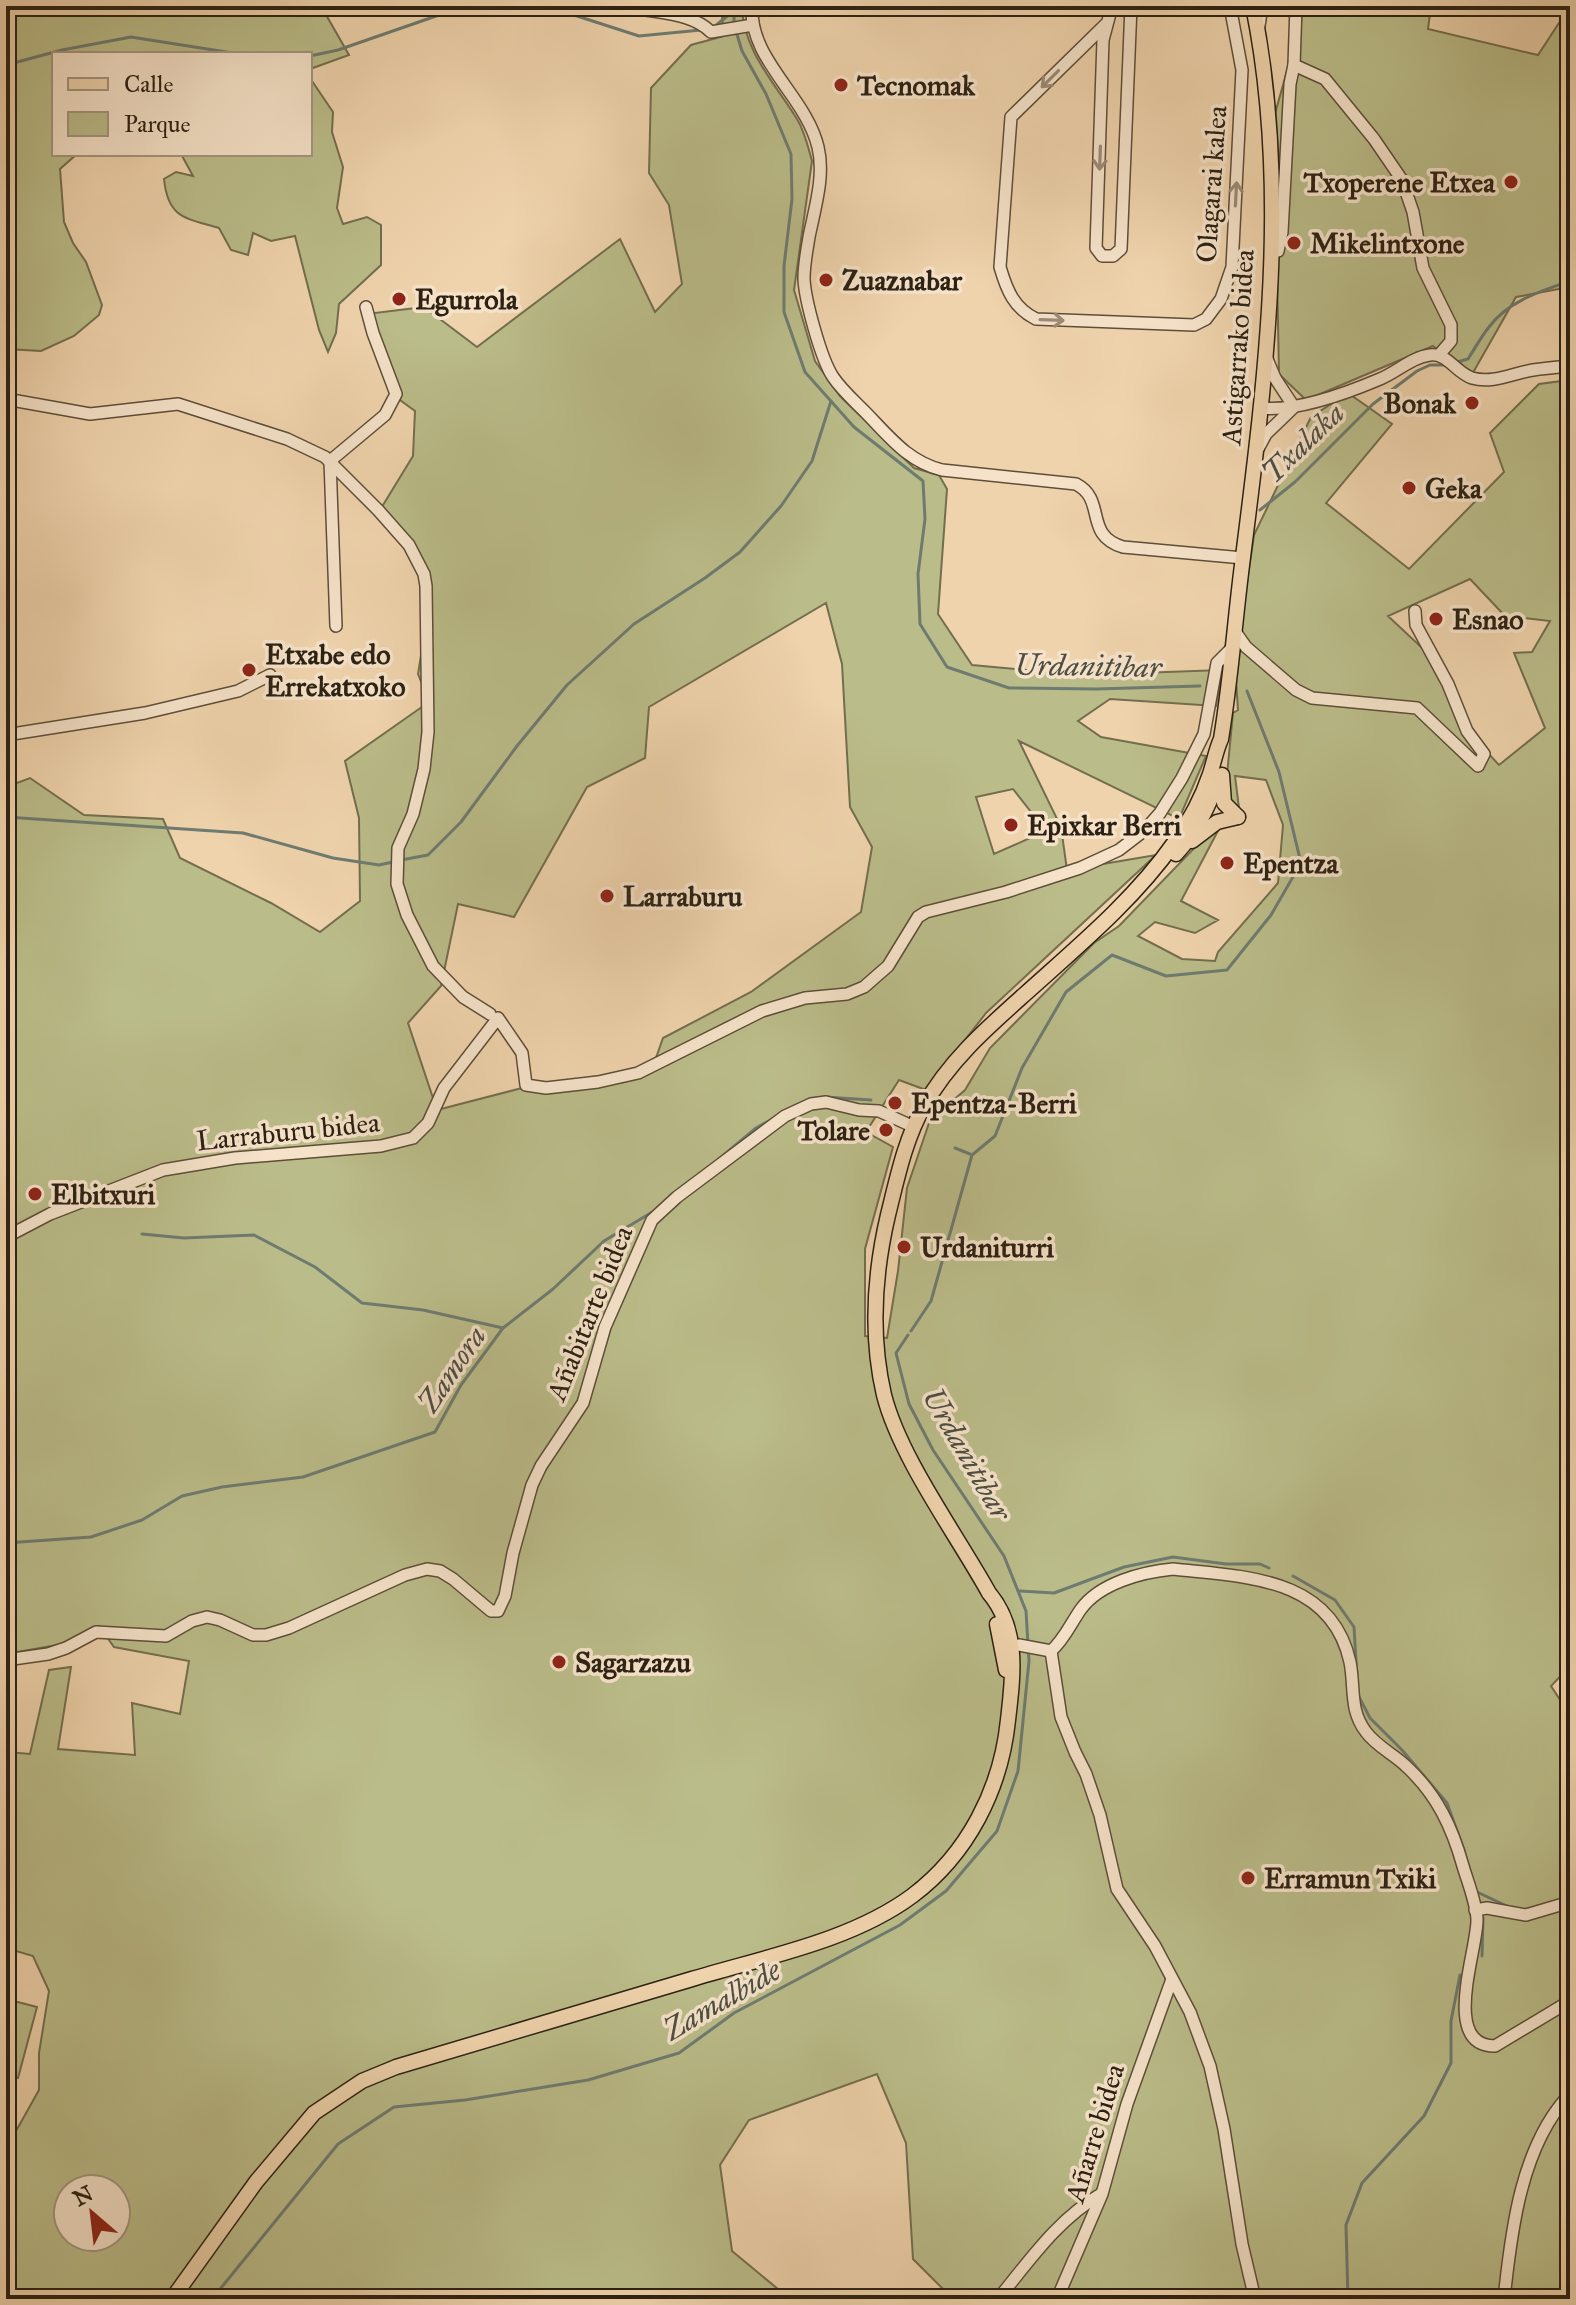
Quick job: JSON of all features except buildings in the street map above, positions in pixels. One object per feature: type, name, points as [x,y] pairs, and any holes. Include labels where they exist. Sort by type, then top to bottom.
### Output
[{"type":"main road","name":"Astigarrako bidea","points":[[991,1600],[897,1430],[885,1396],[877,1350],[875,1280],[894,1192],[914,1127],[939,1080],[964,1050],[1179,851],[1212,808],[1218,780],[1217,763],[1266,357],[1271,252],[1270,144],[1253,6]]},
{"type":"main road","name":"Astigarrako bidea","points":[[1136,889],[1173,845],[1192,815],[1217,763]]},
{"type":"main road","points":[[1179,851],[1217,822],[1238,817],[1224,803],[1217,763]]},
{"type":"main road","points":[[1192,815],[1212,808]]},
{"type":"main road","points":[[172,2299],[256,2182],[302,2126],[322,2107],[362,2081],[396,2067],[839,1935],[866,1924],[904,1902],[946,1865],[977,1821],[1002,1762],[1019,1645],[1002,1611],[991,1600]]},
{"type":"main road","points":[[991,1600],[1005,1663],[1009,1714]]},
{"type":"main road","points":[[1005,1663],[1009,1649],[1019,1645]]},
{"type":"street","points":[[627,6],[683,16],[711,32],[748,26]]},
{"type":"street","points":[[752,6],[748,26],[807,118],[818,148],[820,180],[804,279],[824,358],[837,383],[903,451],[921,463],[942,470],[1070,482],[1086,491],[1093,502],[1096,524],[1103,537],[1123,547],[1243,558]]},
{"type":"street","name":"Olagarai kalea","points":[[1109,15],[1011,117],[1000,267],[1007,291],[1021,312],[1036,319],[1194,325],[1206,319],[1221,299],[1232,267],[1242,70],[1230,6]]},
{"type":"street","points":[[1258,34],[1262,6]]},
{"type":"street","points":[[1271,252],[1278,251],[1282,232],[1296,6]]},
{"type":"street","points":[[1131,12],[1121,249],[1113,256],[1102,256],[1096,248],[1103,40],[1109,15],[1131,12]]},
{"type":"street","points":[[1294,65],[1325,79],[1402,180],[1413,212],[1423,268],[1451,325],[1448,361]]},
{"type":"street","points":[[330,461],[385,415],[396,394],[366,307]]},
{"type":"street","points":[[1266,357],[1275,378],[1294,407]]},
{"type":"street","points":[[1261,408],[1294,407],[1381,379],[1415,359],[1448,361],[1471,378],[1499,379],[1533,370],[1570,366]]},
{"type":"street","points":[[6,399],[90,414],[178,404],[272,433],[330,461],[409,545],[424,574],[427,600],[428,732],[424,769],[413,814],[398,848],[397,884],[407,915],[433,966],[463,997],[490,1014]]},
{"type":"street","points":[[1256,452],[1266,434],[1294,407]]},
{"type":"street","points":[[330,461],[336,626]]},
{"type":"street","points":[[1234,630],[1246,647],[1296,690],[1312,698],[1417,708],[1478,766],[1484,754],[1467,731],[1448,684],[1416,625],[1415,611]]},
{"type":"street","name":"Larraburu bidea","points":[[6,1237],[50,1214],[163,1170],[235,1158],[381,1146],[413,1138],[423,1131],[444,1088],[498,1018],[522,1053],[526,1085],[546,1088],[598,1082],[638,1073],[762,1011],[805,998],[847,994],[864,987],[888,966],[918,917],[926,912],[1006,892],[1080,868],[1119,850],[1145,830],[1182,778],[1204,734],[1217,663],[1232,648]]},
{"type":"street","points":[[6,735],[145,713],[238,691],[270,675]]},
{"type":"street","points":[[1207,719],[1224,720]]},
{"type":"street","name":"Añabitarte bidea","points":[[6,1660],[56,1651],[96,1632],[166,1636],[192,1621],[207,1617],[253,1635],[266,1635],[289,1628],[405,1575],[427,1569],[440,1571],[491,1611],[498,1611],[505,1596],[532,1485],[583,1403],[605,1327],[652,1220],[677,1197],[785,1116],[811,1104],[826,1102],[879,1111],[914,1127]]},
{"type":"street","points":[[1047,1650],[1091,1597],[1121,1582],[1157,1570],[1173,1569],[1270,1582],[1314,1602],[1328,1615],[1345,1644],[1351,1666],[1354,1709],[1366,1733],[1431,1791],[1448,1820],[1475,1910],[1474,1952],[1464,1999],[1468,2026],[1480,2042],[1495,2046],[1570,2001]]},
{"type":"street","points":[[1019,1645],[1047,1650]]},
{"type":"street","points":[[1047,1650],[1061,1717],[1095,1801],[1117,1889],[1155,1946],[1190,2012],[1210,2066],[1255,2299]]},
{"type":"street","points":[[1475,1910],[1487,1908],[1526,1915],[1570,1902]]},
{"type":"street","name":"Añarre bidea","points":[[1057,2299],[1102,2194],[1127,2104],[1172,1979]]},
{"type":"street","points":[[1504,2299],[1511,2234],[1536,2146],[1561,2103],[1570,2094]]},
{"type":"street","points":[[998,2299],[1054,2229],[1078,2208],[1102,2194]]},
{"type":"green space","points":[[6,6],[321,6],[349,55],[312,68],[312,52],[52,52],[52,156],[75,156],[60,169],[64,222],[86,262],[102,305],[99,315],[74,336],[41,351],[6,349]]},
{"type":"green space","points":[[721,6],[742,6],[754,52],[802,129],[812,161],[794,290],[815,361],[840,396],[914,468],[939,475],[947,489],[938,614],[972,665],[1082,675],[1222,670],[1216,706],[1110,699],[1078,721],[1101,737],[1206,756],[1179,819],[1019,741],[1061,827],[1067,870],[1156,855],[986,1013],[926,1090],[899,1080],[866,1132],[893,1147],[865,1249],[865,1336],[887,1338],[907,1188],[930,1120],[965,1090],[990,1048],[1094,943],[1119,926],[1205,837],[1220,827],[1181,901],[1218,920],[1195,933],[1155,922],[1138,936],[1182,959],[1215,961],[1218,952],[1278,883],[1283,825],[1266,780],[1235,776],[1239,808],[1229,802],[1226,785],[1233,713],[1238,710],[1235,665],[1254,535],[1311,417],[1348,393],[1392,424],[1326,503],[1409,569],[1504,472],[1490,433],[1539,384],[1570,380],[1570,1666],[1551,1686],[1570,1715],[1570,2299],[953,2299],[913,2259],[906,2143],[877,2074],[749,2120],[720,2165],[732,2251],[790,2299],[6,2299],[6,2135],[16,2131],[39,2090],[39,2053],[49,1991],[33,1956],[6,1948],[8,1752],[30,1754],[49,1670],[71,1667],[58,1749],[135,1755],[132,1703],[180,1714],[189,1661],[114,1647],[99,1626],[63,1644],[6,1654],[6,787],[30,778],[84,815],[163,819],[180,858],[271,903],[320,932],[360,901],[359,818],[345,761],[429,702],[418,674],[430,600],[413,542],[380,510],[413,456],[415,411],[400,400],[366,314],[424,307],[477,347],[620,239],[655,312],[682,284],[669,205],[649,173],[651,88],[691,45],[724,36]],"holes":[[[1470,579],[1505,616],[1550,621],[1532,652],[1514,653],[1545,728],[1499,765],[1477,741],[1435,660],[1388,616]],[[826,603],[842,664],[850,807],[872,847],[861,912],[751,992],[663,1038],[651,1072],[526,1087],[437,1110],[408,1023],[441,986],[458,904],[514,917],[587,787],[645,758],[649,707]],[[1013,789],[1046,831],[994,854],[976,797]]]},
{"type":"green space","points":[[1296,6],[1431,6],[1428,29],[1538,55],[1570,6],[1570,287],[1516,297],[1470,378],[1433,346],[1306,400],[1279,374],[1274,117],[1291,57]]},
{"type":"green space","points":[[312,81],[333,112],[332,132],[343,167],[337,208],[343,224],[367,217],[381,225],[381,265],[339,304],[336,333],[328,352],[319,330],[295,236],[271,241],[253,233],[248,255],[231,250],[219,228],[188,219],[170,202],[164,179],[176,172],[193,176],[182,156],[312,156]]},
{"type":"green space","points":[[6,1999],[37,2007],[18,2078],[6,2075]]},
{"type":"waterway","points":[[312,56],[338,50],[465,6]]},
{"type":"waterway","points":[[546,6],[639,36],[701,30]]},
{"type":"waterway","name":"Urdanitibar","points":[[734,6],[734,24]]},
{"type":"waterway","points":[[714,27],[732,12]]},
{"type":"waterway","name":"Urdanitibar","points":[[736,31],[742,51],[766,94],[791,154],[792,199],[784,266],[784,312],[805,372],[854,427],[923,481],[925,519],[918,574],[920,624],[947,667],[1009,688],[1200,686]]},
{"type":"waterway","points":[[55,52],[131,37],[226,52]]},
{"type":"waterway","points":[[6,65],[52,53]]},
{"type":"waterway","name":"Txalaka","points":[[1457,362],[1468,359],[1489,327],[1506,310],[1526,298],[1570,281]]},
{"type":"waterway","name":"Txalaka","points":[[1260,510],[1295,482],[1373,404],[1417,371],[1430,365],[1446,365]]},
{"type":"waterway","points":[[401,860],[428,855],[461,822],[567,685],[634,624],[740,552],[781,506],[812,461],[831,401]]},
{"type":"waterway","name":"Urdanitibar","points":[[911,1331],[931,1301],[972,1155],[995,1136],[1022,1068],[1066,992],[1112,955],[1166,976],[1227,970],[1271,915],[1301,863],[1279,772],[1247,691]]},
{"type":"waterway","points":[[6,817],[243,833],[333,858],[379,865],[393,862]]},
{"type":"waterway","name":"Zamora","points":[[825,1097],[871,1100]]},
{"type":"waterway","name":"Zamora","points":[[719,1159],[756,1128],[774,1118]]},
{"type":"waterway","points":[[955,1148],[970,1154]]},
{"type":"waterway","name":"Zamora","points":[[6,1543],[91,1537],[142,1520],[182,1496],[222,1487],[303,1477],[435,1432],[461,1385],[503,1328],[553,1289],[604,1241],[654,1211]]},
{"type":"waterway","points":[[142,1234],[184,1238],[254,1235],[315,1267],[362,1303],[423,1310],[503,1328]]},
{"type":"waterway","name":"Zamalbide","points":[[212,2299],[338,2144],[394,2107],[465,2100],[588,2080],[679,2053],[734,2013],[900,1925],[946,1891],[997,1831],[1018,1771],[1029,1661],[1026,1611],[1004,1556],[933,1450],[909,1404],[896,1353],[908,1335]]},
{"type":"waterway","points":[[1020,1591],[1054,1593],[1124,1567],[1173,1557],[1226,1564],[1260,1564],[1269,1568]]},
{"type":"waterway","points":[[1293,1576],[1335,1600],[1354,1627],[1358,1695],[1370,1718],[1447,1803],[1464,1850]]},
{"type":"waterway","points":[[1477,1892],[1509,1907]]},
{"type":"waterway","points":[[1482,1956],[1483,1918]]},
{"type":"waterway","points":[[1348,2299],[1346,2225],[1362,2183],[1424,2116],[1451,2063],[1451,2021],[1460,1975]]},
{"type":"place","name":"Tecnomak","points":[[841,85]]},
{"type":"place","name":"Txoperene Etxea","points":[[1511,182]]},
{"type":"place","name":"Mikelintxone","points":[[1294,243]]},
{"type":"place","name":"Zuaznabar","points":[[826,280]]},
{"type":"place","name":"Egurrola","points":[[399,299]]},
{"type":"place","name":"Bonak","points":[[1472,403]]},
{"type":"place","name":"Geka","points":[[1409,488]]},
{"type":"place","name":"Esnao","points":[[1436,619]]},
{"type":"place","name":"Etxabe edo Errekatxoko","points":[[249,670]]},
{"type":"place","name":"Epixkar Berri","points":[[1011,825]]},
{"type":"place","name":"Epentza","points":[[1227,863]]},
{"type":"place","name":"Larraburu","points":[[607,896]]},
{"type":"place","name":"Epentza-Berri","points":[[895,1103]]},
{"type":"place","name":"Tolare","points":[[886,1130]]},
{"type":"place","name":"Elbitxuri","points":[[35,1194]]},
{"type":"place","name":"Urdaniturri","points":[[904,1247]]},
{"type":"place","name":"Sagarzazu","points":[[559,1662]]},
{"type":"place","name":"Erramun Txiki","points":[[1248,1878]]}]
